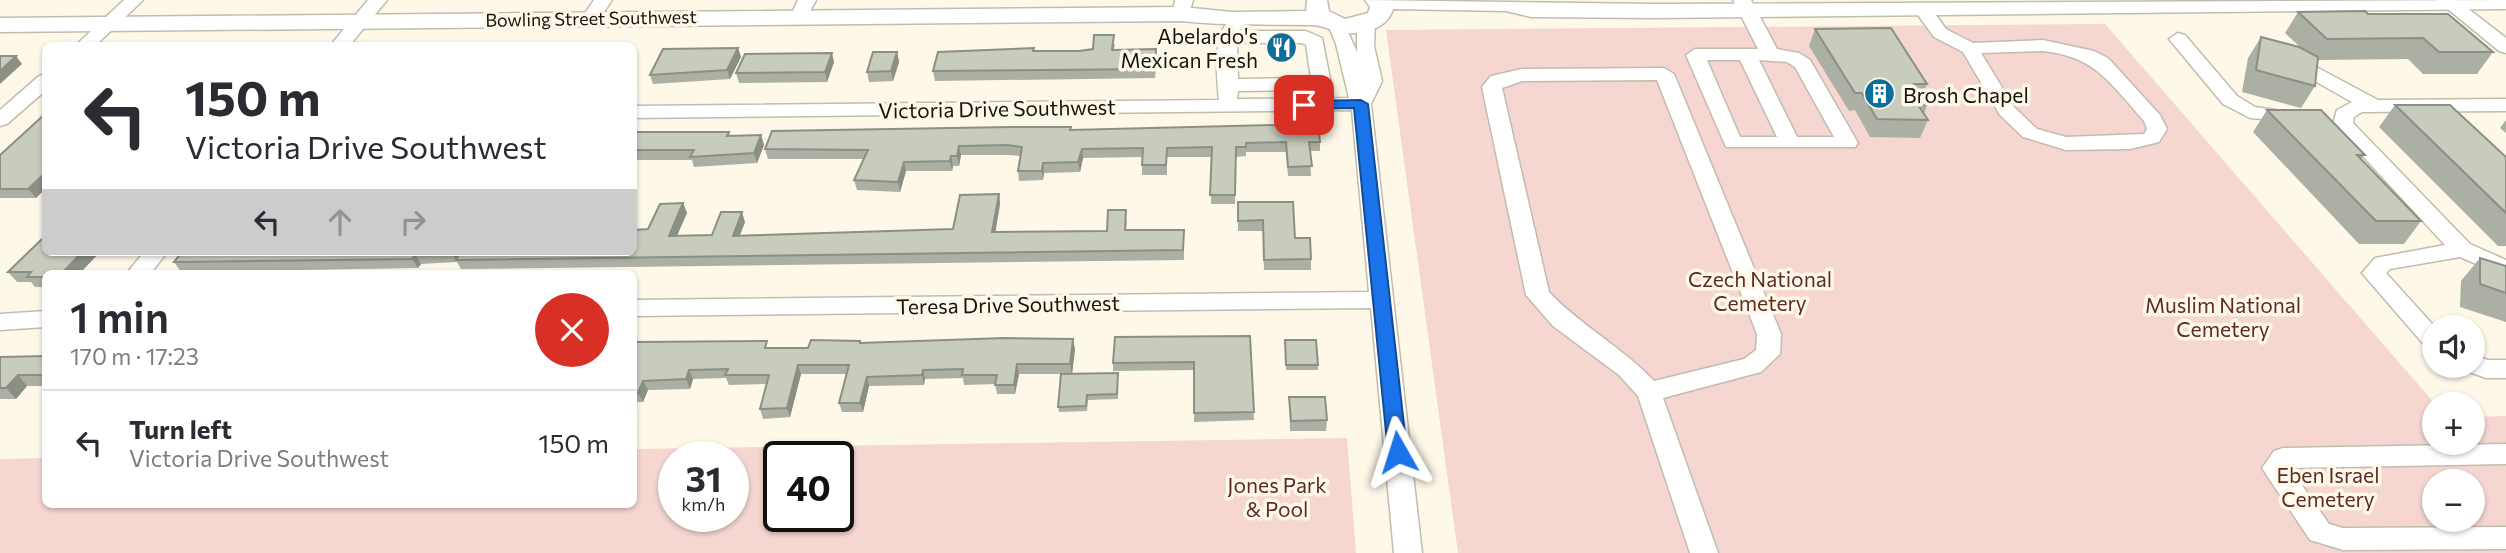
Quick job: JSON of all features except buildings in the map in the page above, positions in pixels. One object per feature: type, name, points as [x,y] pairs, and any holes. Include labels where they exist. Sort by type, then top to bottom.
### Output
[{"type":"main road","points":[[1324,11],[1520,15],[1531,10],[1653,5],[2506,2]]},
{"type":"main road","name":"Bowling Street Southwest","points":[[0,25],[360,21],[597,9],[1213,8],[1324,11]]},
{"type":"main road","name":"Bowling Street Southwest","points":[[1189,10],[1244,19],[1324,11]]},
{"type":"street","points":[[88,42],[134,0]]},
{"type":"street","points":[[342,42],[377,0]]},
{"type":"street","points":[[2448,1],[2506,47]]},
{"type":"street","points":[[1744,5],[1770,54]]},
{"type":"street","points":[[1909,5],[1940,33],[1972,50]]},
{"type":"street","points":[[1189,10],[1215,26],[1228,39],[1306,37],[1315,42],[1321,84],[1228,87],[1228,39],[1230,29],[1244,19]]},
{"type":"street","points":[[1361,104],[1372,81],[1365,46],[1375,10]]},
{"type":"street","points":[[1324,11],[1344,35],[1353,90],[1361,104],[1408,553]]},
{"type":"street","points":[[2178,39],[2230,100],[2250,112],[2330,123],[2462,249],[2506,269]]},
{"type":"street","points":[[2053,45],[2091,56],[2101,62],[2153,118],[2157,129],[2152,138],[2139,143],[2059,145],[2043,141],[2026,132],[2013,119],[1972,56],[1972,50],[1981,46],[2053,45]]},
{"type":"street","points":[[2269,48],[2373,105]]},
{"type":"street","points":[[1748,54],[1790,143]]},
{"type":"street","points":[[1703,169],[1715,154],[1733,143],[1849,143],[1804,64],[1792,57],[1770,54],[1695,55],[1733,143]]},
{"type":"street","points":[[1649,393],[1752,366],[1768,354],[1769,334],[1664,74]]},
{"type":"street","points":[[1703,74],[1522,75],[1498,80],[1492,87],[1538,295],[1561,320],[1628,369],[1649,393],[1704,553]]},
{"type":"street","points":[[0,120],[42,83]]},
{"type":"street","name":"Victoria Drive Southwest","points":[[637,113],[1228,87],[1361,104]]},
{"type":"street","points":[[2443,104],[2470,130]]},
{"type":"street","points":[[2330,123],[2358,106],[2506,105]]},
{"type":"street","points":[[2422,327],[2374,272],[2383,263],[2462,249]]},
{"type":"street","points":[[141,270],[153,256]]},
{"type":"street","name":"Teresa Drive Southwest","points":[[637,308],[1382,300]]},
{"type":"street","points":[[0,322],[42,319]]},
{"type":"street","points":[[2485,369],[2506,369]]},
{"type":"street","points":[[2506,454],[2283,458],[2276,468],[2320,531],[2343,540],[2506,538]]},
{"type":"green space","name":"Czech National Cemetery","points":[[2105,24],[2425,392],[2422,392],[2422,455],[2485,455],[2485,417],[2506,416],[2506,553],[1458,553],[1386,30]]},
{"type":"green space","name":"Jones Park & Pool","points":[[1347,438],[1356,553],[0,553],[0,459],[42,458],[42,508],[637,508],[637,449],[658,449],[658,532],[749,532],[749,447],[763,447],[763,532],[854,532],[854,446]]},
{"type":"place","name":"Abelardo's Mexican Fresh","points":[[1281,47]]},
{"type":"place","name":"Brosh Chapel","points":[[1880,94]]},
{"type":"route","points":[[1304,105],[1361,104],[1398,452]]},
{"type":"park label","name":"Muslim National Cemetery","points":[[2223,316]]},
{"type":"park label","name":"Eben Israel Cemetery","points":[[2328,486]]}]
